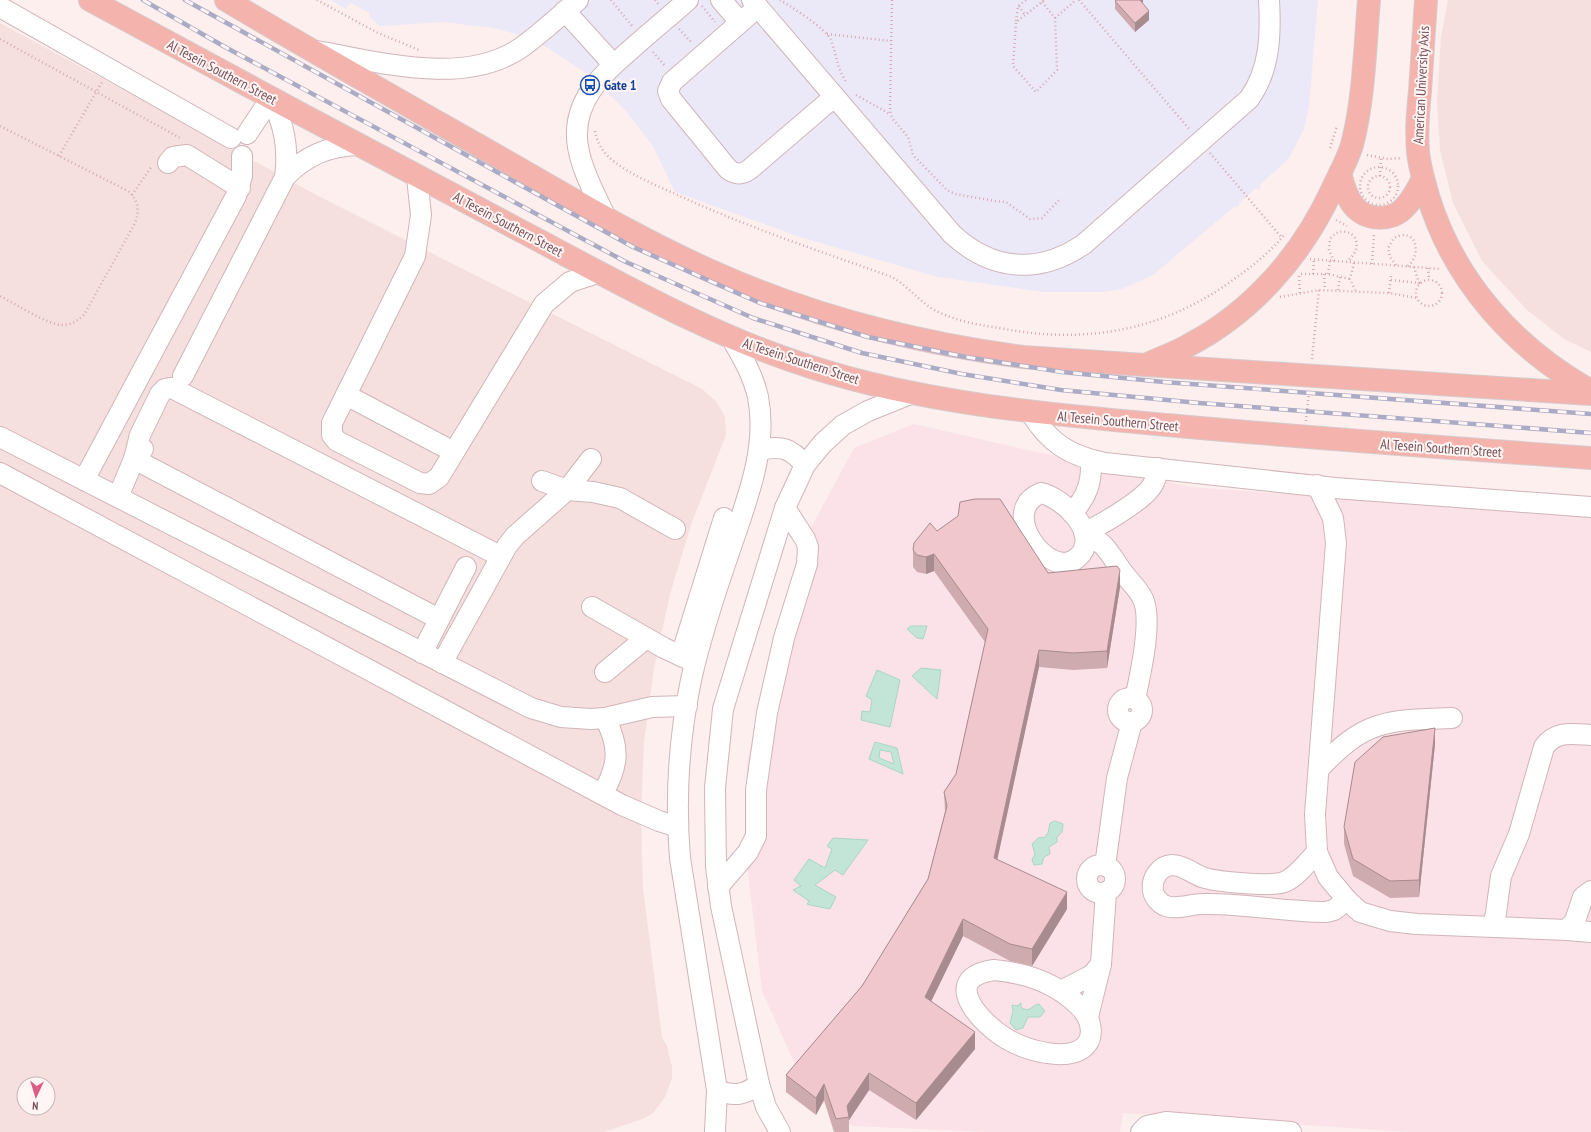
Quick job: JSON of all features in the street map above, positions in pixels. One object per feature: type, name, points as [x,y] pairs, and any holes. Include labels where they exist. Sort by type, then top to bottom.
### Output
[{"type":"main road","name":"Al Tesein Southern Street","points":[[90,0],[417,177],[698,324],[732,339],[810,367],[910,394],[1031,413],[1346,442],[1591,458]]},
{"type":"main road","points":[[226,0],[310,50],[606,218],[678,256],[723,277],[803,308],[846,322],[890,333],[978,351],[1068,361],[1149,364],[1591,392]]},
{"type":"main road","points":[[1149,364],[1190,345],[1228,321],[1295,260],[1320,215],[1352,146],[1358,109],[1369,0]]},
{"type":"main road","name":"American University Axis","points":[[1426,0],[1417,124],[1418,152],[1423,178],[1438,223],[1462,270],[1479,296],[1498,320],[1520,342],[1557,370],[1591,392]]},
{"type":"main road","points":[[1340,173],[1346,193],[1353,206],[1364,214],[1378,218],[1392,216],[1404,208],[1423,178]]},
{"type":"street","points":[[721,0],[733,28]]},
{"type":"street","points":[[841,91],[750,169],[741,174],[732,172],[671,99],[668,91],[672,82],[733,28],[755,3],[841,91],[962,243],[984,257],[1010,264],[1042,263],[1073,251],[1241,108],[1257,89],[1267,59],[1269,0]]},
{"type":"street","points":[[606,218],[582,162],[578,148],[577,134],[580,112],[588,92],[613,64],[694,2]]},
{"type":"street","points":[[310,50],[428,68],[459,69],[476,66],[507,55],[522,47],[572,6],[613,64]]},
{"type":"street","points":[[0,7],[239,136]]},
{"type":"street","points":[[84,480],[240,188],[242,176],[242,156],[237,156],[230,150],[229,142],[239,136],[271,98],[284,130],[287,154],[281,184],[185,371]]},
{"type":"street","points":[[281,184],[305,159],[317,152],[344,145],[358,145]]},
{"type":"street","points":[[168,163],[173,157],[187,155],[240,188]]},
{"type":"street","points":[[417,177],[421,215],[415,256],[330,427],[334,438],[420,483],[424,484],[433,482]]},
{"type":"street","points":[[321,450],[410,498],[420,498],[424,496],[454,452],[544,304],[570,282],[600,272]]},
{"type":"street","points":[[689,659],[755,471],[759,450],[761,421],[758,397],[750,371],[732,339]]},
{"type":"street","points":[[118,497],[134,458],[140,435],[160,394],[168,388],[175,389],[500,556]]},
{"type":"street","points":[[780,1132],[766,1107],[759,1084],[718,887],[714,828],[715,788],[723,709],[785,508],[805,465],[822,443],[843,425],[868,411],[910,394]]},
{"type":"street","points":[[346,395],[454,452]]},
{"type":"street","points":[[134,458],[144,448],[166,407]]},
{"type":"street","points":[[1031,413],[1040,428],[1052,440],[1079,457],[1091,460],[1317,485],[1591,507]]},
{"type":"street","points":[[0,437],[531,708],[547,714],[576,719],[606,718],[652,707],[687,706]]},
{"type":"street","points":[[759,450],[772,447],[785,449],[797,455],[805,465]]},
{"type":"street","points":[[19,484],[35,455]]},
{"type":"street","points":[[134,458],[440,619]]},
{"type":"street","points":[[442,663],[500,556],[515,536],[567,490],[591,459]]},
{"type":"street","points":[[1072,513],[1080,505],[1089,488],[1091,479],[1091,460]]},
{"type":"street","points":[[1084,533],[1101,525],[1147,492],[1155,481],[1158,468]]},
{"type":"street","points":[[0,473],[640,814],[678,827]]},
{"type":"street","points":[[542,481],[567,490],[594,492],[620,498],[676,529]]},
{"type":"street","points":[[1317,485],[1333,518],[1336,543],[1320,768],[1315,814],[1317,852],[1328,876],[1347,900],[1360,912],[1390,921],[1417,924],[1492,926],[1591,932]]},
{"type":"street","points":[[1059,563],[1068,563],[1076,560],[1082,554],[1085,546],[1084,533],[1072,513],[1060,500],[1051,495],[1041,493],[1032,497],[1025,504],[1023,514],[1025,525],[1034,544],[1048,558],[1072,571],[1104,573],[1139,591],[1146,611],[1147,621],[1141,673],[1135,699],[1140,703],[1142,709],[1141,715],[1138,720],[1132,722],[1117,778],[1104,866],[1096,866],[1089,872],[1087,880],[1090,888],[1097,892],[1106,892],[1102,964],[1088,1017]]},
{"type":"street","points":[[718,887],[748,852],[756,836],[756,790],[767,713],[784,638],[807,564],[808,547],[805,538],[785,508]]},
{"type":"street","points":[[715,1132],[717,1090],[688,910],[678,827],[678,786],[687,706],[689,659],[724,518]]},
{"type":"street","points":[[1084,533],[1102,543],[1104,573]]},
{"type":"street","points":[[422,653],[466,567]]},
{"type":"street","points":[[592,608],[646,638],[689,659]]},
{"type":"street","points":[[605,672],[646,638]]},
{"type":"street","points":[[603,793],[611,779],[616,764],[616,748],[613,732],[606,718]]},
{"type":"street","points":[[1320,768],[1349,740],[1366,729],[1384,722],[1404,719],[1452,718]]},
{"type":"street","points":[[1492,926],[1496,913],[1501,876],[1519,834],[1544,747],[1554,737],[1560,735],[1591,735]]},
{"type":"street","points":[[1317,852],[1293,876],[1282,883],[1218,881],[1205,878],[1180,866],[1171,865],[1162,868],[1155,875],[1152,884],[1153,893],[1158,901],[1166,906],[1176,907],[1202,904],[1326,912],[1334,910],[1347,900]]},
{"type":"street","points":[[1567,930],[1575,921],[1583,897],[1591,891]]},
{"type":"street","points":[[1061,991],[1092,975],[1102,964]]},
{"type":"street","points":[[994,970],[1013,972],[1042,980],[1061,991],[1081,1008],[1088,1017],[1091,1029],[1089,1041],[1083,1048],[1066,1054],[1047,1053],[1021,1046],[998,1033],[977,1015],[967,997],[967,988],[972,978],[981,972],[994,970]]},
{"type":"street","points":[[717,1090],[728,1094],[739,1095],[750,1091],[759,1084]]},
{"type":"street","points":[[1141,1132],[1147,1126],[1166,1122],[1282,1132]]},
{"type":"path","points":[[317,0],[378,33],[421,50]]},
{"type":"path","points":[[780,0],[827,34],[832,44],[839,69],[841,91]]},
{"type":"path","points":[[890,114],[892,0]]},
{"type":"path","points":[[1016,22],[1043,1],[1055,18],[1057,70],[1036,92],[1013,66],[1016,22],[1018,6],[1026,0]]},
{"type":"path","points":[[1055,18],[1078,0],[1200,142],[1295,260],[1312,274],[1328,274],[1350,279]]},
{"type":"path","points":[[694,2],[733,28]]},
{"type":"path","points":[[1018,6],[1025,15]]},
{"type":"path","points":[[827,34],[891,41]]},
{"type":"path","points":[[0,39],[186,142]]},
{"type":"path","points":[[59,156],[100,87]]},
{"type":"path","points":[[854,93],[890,114],[908,137],[913,155],[951,192],[996,202],[1006,202],[1026,217],[1034,219],[1045,215],[1061,198]]},
{"type":"path","points":[[1330,151],[1338,121]]},
{"type":"path","points":[[0,126],[128,191],[138,205],[137,217],[84,315],[74,322],[63,325],[53,323],[0,296]]},
{"type":"path","points":[[595,126],[598,142],[606,154],[619,165],[653,183],[704,207],[892,277],[904,284],[920,301],[941,314],[964,322],[1016,332],[1084,335],[1122,331],[1157,321],[1188,308],[1229,283],[1265,254],[1295,260],[1334,261],[1462,270]]},
{"type":"path","points":[[1352,146],[1368,156],[1381,159],[1401,158],[1418,152]]},
{"type":"path","points":[[1380,176],[1381,159]]},
{"type":"path","points":[[1380,167],[1394,174],[1398,189],[1392,200],[1382,205],[1370,203],[1362,195],[1359,184],[1364,173],[1369,169],[1380,167]]},
{"type":"path","points":[[1376,176],[1380,176],[1387,180],[1390,188],[1382,197],[1373,196],[1368,190],[1369,181],[1376,176]]},
{"type":"path","points":[[1390,188],[1398,189]]},
{"type":"path","points":[[1334,261],[1329,250],[1330,239],[1339,232],[1344,231],[1354,236],[1357,247],[1356,252],[1346,262]]},
{"type":"path","points":[[1286,232],[1295,260],[1300,293]]},
{"type":"path","points":[[1372,264],[1374,234]]},
{"type":"path","points":[[1396,266],[1390,257],[1388,248],[1394,238],[1404,234],[1411,237],[1416,245],[1415,256],[1407,267]]},
{"type":"path","points":[[1295,260],[1312,274]]},
{"type":"path","points":[[1328,274],[1330,261]]},
{"type":"path","points":[[1354,263],[1350,279],[1356,290]]},
{"type":"path","points":[[1414,267],[1419,283],[1416,288],[1417,298]]},
{"type":"path","points":[[1428,268],[1429,279]]},
{"type":"path","points":[[1324,274],[1325,290]]},
{"type":"path","points":[[1389,293],[1391,275]]},
{"type":"path","points":[[1338,290],[1340,277]]},
{"type":"path","points":[[1273,299],[1300,293],[1325,290],[1356,290],[1389,293],[1417,298],[1424,305],[1435,305],[1439,302],[1443,292],[1442,287],[1438,283],[1429,279],[1419,283],[1391,280]]},
{"type":"shaded area","points":[[330,0],[1318,0],[1309,107],[1304,129],[1289,158],[1260,185],[1261,187],[1258,190],[1256,188],[1239,203],[1240,204],[1236,208],[1235,206],[1153,275],[1122,289],[1103,292],[1044,292],[938,277],[803,238],[675,192],[653,146],[626,111],[591,76],[540,43],[494,28],[444,22],[380,26],[369,16],[370,13],[350,3],[346,9]]},
{"type":"shaded area","points":[[1448,0],[1591,0],[1591,352],[1564,339],[1527,310],[1482,261],[1453,203],[1440,150],[1437,102],[1441,37]]},
{"type":"shaded area","points":[[0,23],[320,197],[702,389],[716,401],[725,417],[726,435],[692,522],[670,594],[654,668],[644,742],[641,815],[643,888],[662,1037],[667,1046],[672,1067],[672,1078],[665,1097],[653,1113],[645,1118],[604,1132],[0,1132]]},
{"type":"shaded area","points":[[914,424],[1191,487],[1591,515],[1591,1132],[1409,1132],[1123,1113],[1120,1132],[986,1132],[852,1126],[807,1091],[762,991],[745,848],[747,764],[766,671],[806,537],[854,448]]},
{"type":"shaded area","points":[[911,626],[927,626],[923,639],[917,638],[907,629]]},
{"type":"shaded area","points":[[921,668],[941,670],[937,699],[912,676]]},
{"type":"shaded area","points":[[877,670],[900,680],[890,727],[861,720],[862,711],[870,712],[872,700],[866,696]]},
{"type":"shaded area","points":[[875,742],[897,748],[903,774],[869,759]],"holes":[[[880,750],[891,752],[894,764],[879,758]]]},
{"type":"shaded area","points":[[1055,821],[1063,824],[1062,832],[1057,837],[1057,842],[1049,847],[1050,854],[1044,857],[1042,864],[1034,865],[1032,860],[1035,854],[1032,844],[1038,838],[1045,837],[1048,833],[1050,823]]},
{"type":"shaded area","points":[[833,838],[868,840],[843,875],[835,870],[815,885],[836,897],[830,909],[807,904],[809,901],[793,890],[801,886],[794,880],[809,859],[825,868],[832,849],[827,846]]},
{"type":"shaded area","points":[[1021,1003],[1021,1007],[1026,1010],[1039,1004],[1045,1011],[1040,1017],[1028,1017],[1023,1028],[1016,1030],[1010,1023],[1013,1011],[1012,1005],[1017,1006]]},
{"type":"building","points":[[1140,0],[1149,11],[1135,23],[1115,1]]},
{"type":"building","points":[[975,499],[1000,499],[1048,573],[1117,566],[1120,570],[1107,651],[1073,653],[1039,650],[994,858],[1067,892],[1032,949],[1010,944],[963,919],[925,997],[975,1032],[916,1103],[869,1073],[847,1106],[849,1117],[836,1119],[824,1084],[816,1098],[786,1075],[862,986],[928,879],[947,806],[944,792],[956,774],[988,629],[934,554],[926,557],[917,555],[913,550],[914,543],[930,523],[937,531],[958,516],[960,502]]},
{"type":"building","points":[[1435,728],[1419,880],[1390,881],[1353,859],[1344,827],[1355,762],[1383,737]]},
{"type":"railway","points":[[143,0],[225,47],[626,262],[753,318],[862,353],[962,374],[1061,390],[1199,403],[1591,433]]},
{"type":"railway","points":[[185,0],[633,247],[760,303],[868,337],[966,357],[1062,372],[1164,382],[1591,414]]},
{"type":"place","name":"Gate 1","points":[[590,85]]}]
